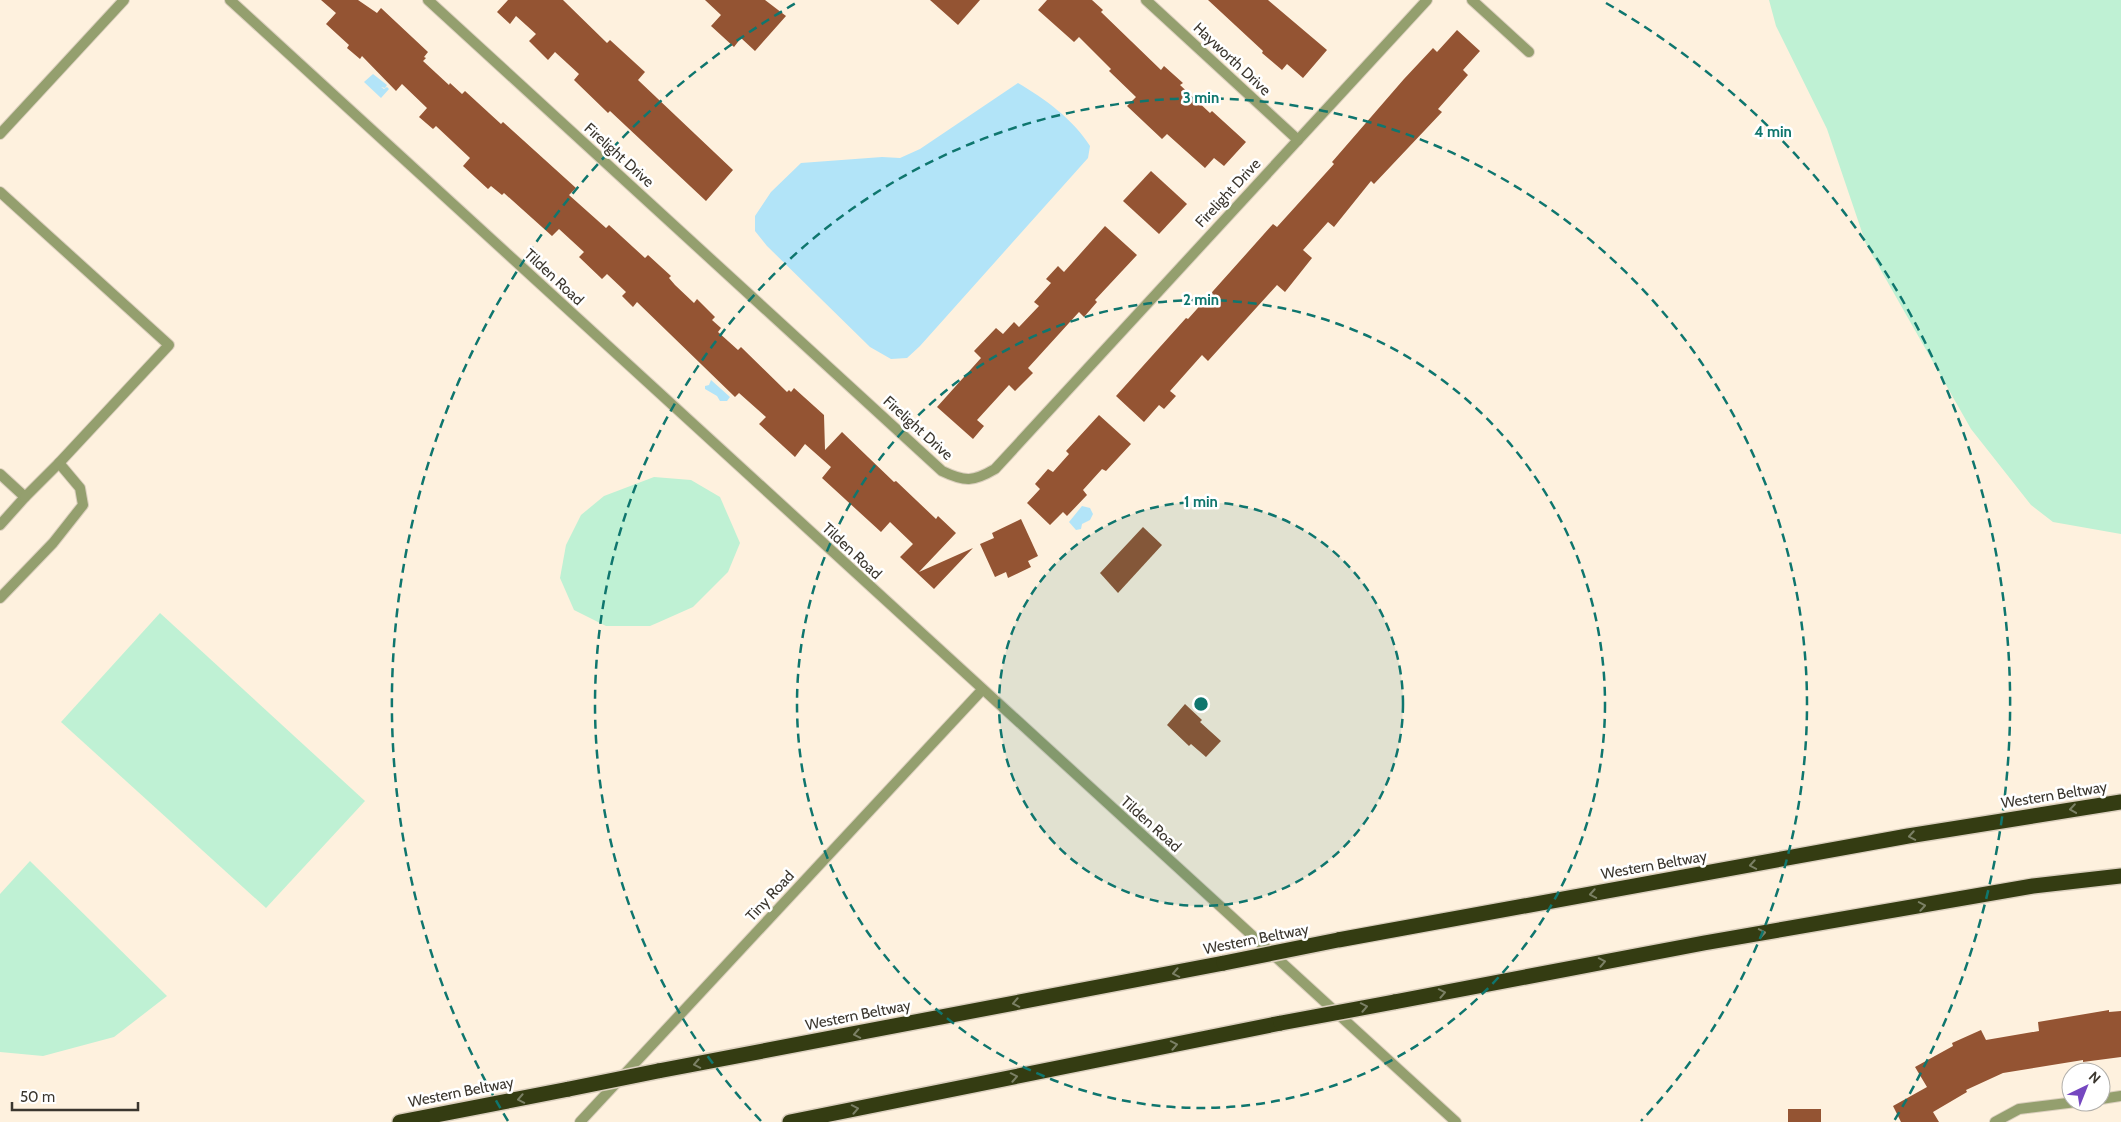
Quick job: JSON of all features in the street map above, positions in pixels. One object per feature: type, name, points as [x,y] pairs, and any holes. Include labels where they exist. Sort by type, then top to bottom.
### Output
[{"type":"highway","name":"Western Beltway","points":[[400,1122],[658,1071],[1224,964],[1338,940],[1908,836],[2121,802]]},
{"type":"highway","points":[[790,1122],[1281,1023],[1704,943],[2023,888],[2121,876]]},
{"type":"street","points":[[0,134],[124,0]]},
{"type":"street","name":"Tilden Road","points":[[230,0],[1456,1122]]},
{"type":"street","name":"Firelight Drive","points":[[428,0],[942,471],[960,479],[978,479],[995,468],[1427,0]]},
{"type":"street","name":"Hayworth Drive","points":[[1146,0],[1298,140]]},
{"type":"street","points":[[1472,0],[1529,52]]},
{"type":"street","points":[[0,192],[169,345],[0,525]]},
{"type":"street","points":[[0,598],[53,543],[83,505],[80,488],[59,463]]},
{"type":"street","points":[[0,474],[25,497]]},
{"type":"street","name":"Tiny Road","points":[[580,1122],[982,690]]},
{"type":"street","points":[[1995,1122],[2019,1109],[2061,1104]]},
{"type":"green space","points":[[1769,0],[2121,0],[2121,534],[2053,522],[2031,505],[1971,429],[1866,244],[1827,129],[1776,26]]},
{"type":"green space","points":[[654,477],[691,480],[720,497],[740,543],[728,572],[693,607],[650,626],[606,626],[574,610],[560,578],[566,545],[581,515],[604,496]]},
{"type":"green space","points":[[160,613],[365,801],[266,908],[61,722]]},
{"type":"green space","points":[[30,861],[167,996],[114,1037],[43,1056],[0,1052],[0,894]]},
{"type":"water","points":[[373,74],[387,85],[385,88],[381,87],[384,89],[387,87],[389,89],[381,98],[364,82]]},
{"type":"water","points":[[1018,83],[1067,118],[1090,146],[1088,158],[920,346],[907,358],[891,359],[870,347],[767,246],[755,231],[755,216],[771,192],[801,163],[882,157],[900,158],[920,149]]},
{"type":"water","points":[[711,380],[730,397],[727,401],[720,401],[717,396],[705,389],[705,386],[709,385]]},
{"type":"water","points":[[1082,506],[1090,508],[1093,514],[1090,520],[1082,524],[1081,529],[1076,530],[1069,522]]},
{"type":"building","points":[[321,0],[358,0],[377,13],[381,8],[428,52],[423,61],[449,85],[450,83],[462,94],[465,91],[501,124],[503,122],[576,188],[569,195],[606,228],[609,225],[645,258],[648,255],[671,276],[669,278],[694,303],[697,299],[715,317],[712,320],[721,328],[718,332],[738,350],[741,347],[787,392],[789,390],[791,392],[794,388],[824,415],[825,450],[842,432],[894,482],[896,481],[936,519],[938,516],[956,533],[919,572],[973,548],[934,589],[900,557],[913,544],[890,522],[881,532],[822,478],[831,467],[805,444],[795,457],[759,424],[766,417],[739,393],[735,397],[637,302],[633,307],[622,296],[626,292],[607,274],[602,279],[579,257],[584,252],[559,229],[552,236],[504,193],[502,195],[491,186],[488,189],[463,166],[470,158],[436,126],[433,129],[419,117],[427,108],[402,84],[396,91],[362,56],[360,59],[347,48],[349,45],[326,24],[336,13]]},
{"type":"building","points":[[508,0],[563,0],[607,43],[610,40],[645,72],[638,80],[733,170],[706,201],[574,80],[579,74],[555,52],[548,60],[529,41],[536,34],[516,16],[510,24],[497,12]]},
{"type":"building","points":[[705,0],[765,0],[786,16],[755,51],[741,38],[734,47],[711,26],[721,15]]},
{"type":"building","points":[[930,0],[980,0],[958,25]]},
{"type":"building","points":[[1047,0],[1092,0],[1103,10],[1101,12],[1161,70],[1164,66],[1183,83],[1180,85],[1210,113],[1212,111],[1246,142],[1224,166],[1214,158],[1205,168],[1167,134],[1162,139],[1127,106],[1136,97],[1109,71],[1111,69],[1079,37],[1074,42],[1038,10]]},
{"type":"building","points":[[1208,0],[1268,0],[1327,50],[1303,78],[1287,64],[1282,70]]},
{"type":"building","points":[[1457,30],[1480,51],[1463,70],[1468,75],[1438,109],[1442,112],[1374,184],[1371,181],[1334,227],[1328,222],[1303,250],[1312,258],[1285,292],[1277,285],[1208,361],[1202,355],[1170,391],[1176,396],[1164,409],[1159,405],[1144,422],[1116,396],[1273,224],[1277,227],[1334,164],[1332,162],[1404,79],[1433,48],[1437,52]]},
{"type":"building","points":[[1151,171],[1187,204],[1159,234],[1123,201]]},
{"type":"building","points":[[1105,226],[1137,255],[1095,300],[1097,302],[1084,317],[1079,312],[1028,368],[1033,373],[1015,391],[1009,385],[977,420],[984,426],[973,439],[937,407],[981,358],[974,351],[996,328],[1003,334],[1014,322],[1019,327],[1039,306],[1034,302],[1051,283],[1046,279],[1058,266],[1064,272]]},
{"type":"building","points":[[1099,415],[1131,444],[1106,471],[1102,469],[1083,490],[1087,495],[1067,516],[1063,512],[1050,525],[1027,503],[1040,489],[1035,484],[1048,469],[1053,472],[1069,454],[1066,451]]},
{"type":"building","points":[[1021,519],[1038,556],[1028,561],[1031,567],[1008,578],[1006,572],[995,577],[980,544],[994,538],[992,533]]},
{"type":"building","points":[[1143,527],[1162,545],[1118,593],[1100,573]]},
{"type":"building","points":[[1185,704],[1202,720],[1200,722],[1221,741],[1206,757],[1191,744],[1189,746],[1167,725]]},
{"type":"building","points":[[2109,1010],[2109,1012],[2121,1011],[2121,1057],[2083,1062],[2083,1060],[2061,1062],[2061,1064],[2003,1073],[1966,1090],[1967,1092],[1933,1112],[1939,1122],[1901,1122],[1893,1106],[1927,1087],[1915,1067],[1953,1046],[1952,1043],[1981,1030],[1986,1040],[2039,1031],[2038,1022]]},
{"type":"building","points":[[1788,1109],[1821,1109],[1821,1122],[1788,1122]]}]
